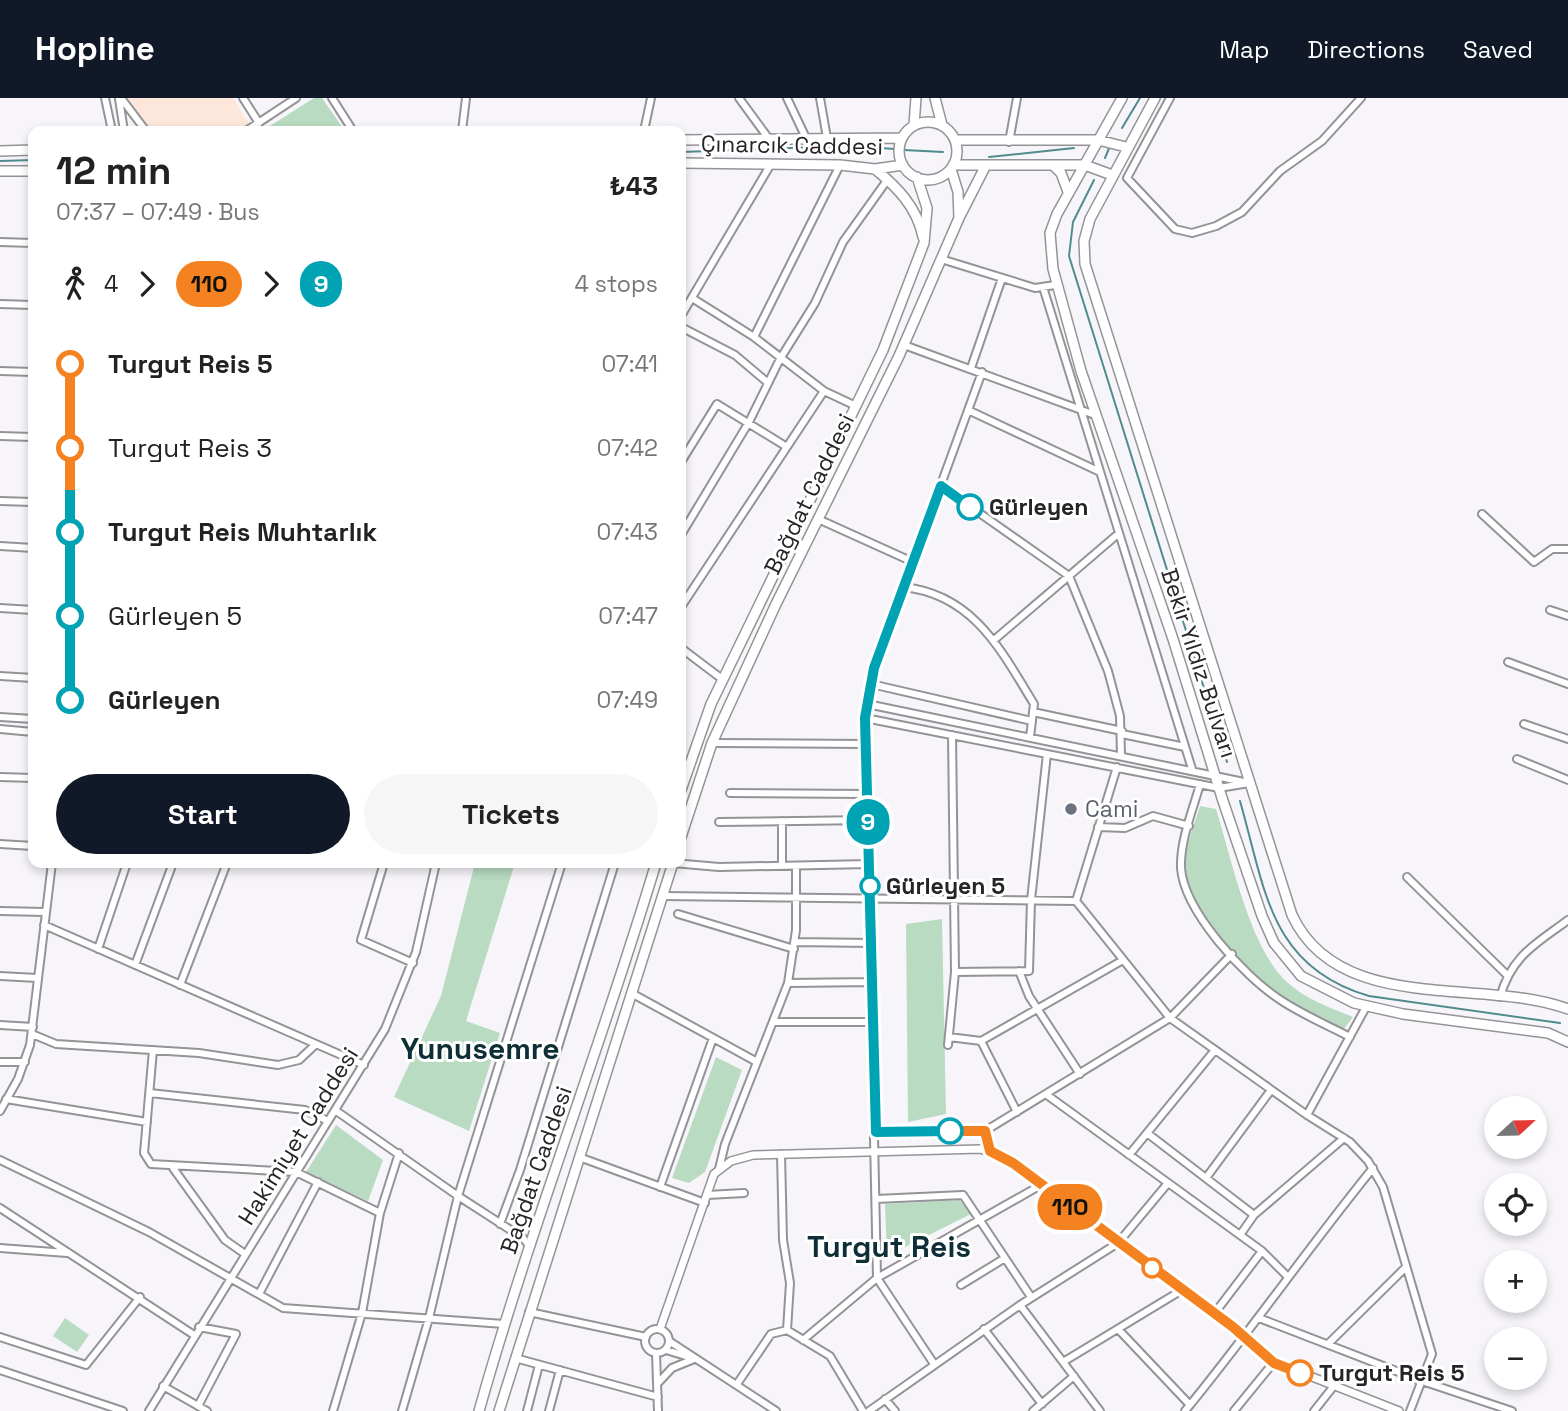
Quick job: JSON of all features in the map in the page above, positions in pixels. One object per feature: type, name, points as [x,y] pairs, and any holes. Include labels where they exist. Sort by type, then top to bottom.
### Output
[{"type":"main road","points":[[914,125],[916,98]]},
{"type":"main road","points":[[935,98],[942,125],[955,140],[957,150],[952,167]]},
{"type":"main road","name":"Bekir Yıldız Bulvarı","points":[[1122,98],[1068,192],[1051,233],[1055,285],[1095,415],[1173,639],[1214,774],[1262,916],[1280,952],[1310,982],[1366,1007],[1548,1033],[1568,1042]]},
{"type":"main road","name":"Bekir Yıldız Bulvarı","points":[[1155,98],[1126,147],[1085,233],[1087,272],[1293,915],[1304,936],[1322,955],[1345,970],[1377,980],[1568,1009]]},
{"type":"main road","points":[[942,125],[933,122],[914,125],[902,138],[899,147],[903,165],[917,177],[935,179],[952,167],[986,165],[1085,165],[1112,175]]},
{"type":"main road","name":"Çınarcık Caddesi","points":[[686,140],[902,138]]},
{"type":"main road","points":[[955,140],[1098,140],[1126,147]]},
{"type":"main road","points":[[0,150],[28,150]]},
{"type":"main road","name":"Çınarcık Caddesi","points":[[686,163],[839,165],[875,169],[903,165]]},
{"type":"main road","points":[[959,218],[986,165]]},
{"type":"main road","points":[[1053,165],[1060,173],[1068,192]]},
{"type":"main road","name":"Bağdat Caddesi","points":[[686,822],[712,743],[904,345],[959,218],[958,192],[952,167]]},
{"type":"main road","points":[[875,169],[888,179],[913,209],[921,225],[924,243]]},
{"type":"main road","points":[[0,171],[28,171]]},
{"type":"main road","name":"Bağdat Caddesi","points":[[686,776],[722,679],[883,350],[924,243],[927,208],[917,177]]},
{"type":"main road","name":"Bağdat Caddesi","points":[[479,1411],[504,1324],[622,975],[654,868]]},
{"type":"main road","name":"Bağdat Caddesi","points":[[499,1411],[671,868]]},
{"type":"street","points":[[105,98],[111,126]]},
{"type":"street","points":[[120,98],[123,126]]},
{"type":"street","points":[[120,98],[142,126]]},
{"type":"street","points":[[243,98],[259,123]]},
{"type":"street","points":[[254,126],[296,98]]},
{"type":"street","points":[[332,98],[350,126]]},
{"type":"street","points":[[463,126],[466,98]]},
{"type":"street","points":[[645,126],[651,98]]},
{"type":"street","points":[[739,98],[769,139]]},
{"type":"street","points":[[787,98],[806,138]]},
{"type":"street","points":[[820,98],[827,138]]},
{"type":"street","points":[[1009,142],[1017,98]]},
{"type":"street","points":[[1126,178],[1170,98]]},
{"type":"street","points":[[1112,175],[1126,178],[1175,229],[1192,233],[1216,226],[1242,212],[1280,171],[1321,141],[1361,98]]},
{"type":"street","points":[[686,308],[771,164]]},
{"type":"street","points":[[754,337],[839,165]]},
{"type":"street","points":[[686,527],[749,422],[780,359],[815,303],[843,242],[888,179]]},
{"type":"street","points":[[0,243],[28,243]]},
{"type":"street","points":[[942,259],[1034,288],[1055,285]]},
{"type":"street","points":[[971,368],[1002,278]]},
{"type":"street","points":[[1043,287],[1192,769]]},
{"type":"street","points":[[692,298],[754,337],[824,391],[856,406]]},
{"type":"street","points":[[0,304],[28,306]]},
{"type":"street","points":[[686,330],[735,355],[767,383]]},
{"type":"street","points":[[904,345],[1095,415]]},
{"type":"street","points":[[0,371],[28,372]]},
{"type":"street","points":[[934,1364],[877,1278],[874,1022],[865,718],[871,684],[903,587],[982,372]]},
{"type":"street","points":[[686,599],[824,391]]},
{"type":"street","points":[[686,454],[717,404],[787,447]]},
{"type":"street","points":[[968,410],[1098,471]]},
{"type":"street","points":[[0,436],[28,437]]},
{"type":"street","points":[[941,486],[1069,576],[1101,650],[1118,705],[1122,732],[1121,755]]},
{"type":"street","points":[[0,500],[28,502]]},
{"type":"street","points":[[1482,514],[1534,562],[1552,549],[1568,549]]},
{"type":"street","points":[[818,519],[913,562]]},
{"type":"street","points":[[994,640],[1118,534]]},
{"type":"street","points":[[0,546],[28,548]]},
{"type":"street","points":[[903,587],[950,600],[974,617],[994,640],[1034,704],[1030,737]]},
{"type":"street","points":[[0,608],[28,610]]},
{"type":"street","points":[[1550,610],[1568,616]]},
{"type":"street","points":[[686,652],[722,679]]},
{"type":"street","points":[[1508,662],[1568,684]]},
{"type":"street","points":[[0,676],[28,678]]},
{"type":"street","points":[[871,684],[1032,720]]},
{"type":"street","points":[[867,704],[1250,783]]},
{"type":"street","points":[[1033,712],[1185,747]]},
{"type":"street","points":[[0,717],[28,719]]},
{"type":"street","points":[[865,718],[1219,788],[1250,783]]},
{"type":"street","points":[[1524,724],[1568,739]]},
{"type":"street","points":[[0,729],[28,732]]},
{"type":"street","points":[[948,1045],[955,972],[952,735]]},
{"type":"street","points":[[712,743],[866,744]]},
{"type":"street","points":[[955,972],[1029,971],[1031,900],[1046,754]]},
{"type":"street","points":[[1517,759],[1568,780]]},
{"type":"street","points":[[1076,901],[1116,767]]},
{"type":"street","points":[[0,777],[28,778]]},
{"type":"street","points":[[1200,784],[1182,855],[1185,888],[1199,918],[1271,994],[1350,1037]]},
{"type":"street","points":[[730,793],[867,794]]},
{"type":"street","points":[[1098,827],[1125,828],[1150,816],[1189,826]]},
{"type":"street","points":[[719,822],[868,820]]},
{"type":"street","points":[[782,821],[782,866]]},
{"type":"street","points":[[0,844],[28,846]]},
{"type":"street","points":[[686,864],[719,867],[869,864]]},
{"type":"street","points":[[719,1169],[725,1144],[788,983],[798,900],[796,866]]},
{"type":"street","points":[[0,1111],[25,1062],[32,1030],[51,868]]},
{"type":"street","points":[[98,949],[125,868]]},
{"type":"street","points":[[135,965],[171,868]]},
{"type":"street","points":[[180,985],[225,868]]},
{"type":"street","points":[[383,868],[361,940],[413,963]]},
{"type":"street","name":"Hakimiyet Caddesi","points":[[149,1411],[363,1065],[394,1010],[413,963],[435,868]]},
{"type":"street","points":[[402,1411],[429,1318],[458,1196],[560,868]]},
{"type":"street","points":[[500,1224],[520,1170],[613,868]]},
{"type":"street","points":[[1407,877],[1507,975]]},
{"type":"street","points":[[663,896],[798,900],[1076,901]]},
{"type":"street","points":[[1076,901],[1170,1018],[1307,1115],[1345,1138],[1373,1168],[1383,1187],[1432,1354],[1410,1411]]},
{"type":"street","points":[[0,911],[46,912]]},
{"type":"street","points":[[678,914],[794,946],[872,943]]},
{"type":"street","points":[[1500,997],[1507,975],[1538,939],[1568,920]]},
{"type":"street","points":[[44,925],[363,1065]]},
{"type":"street","points":[[876,1132],[985,1131],[1170,1018],[1232,954]]},
{"type":"street","points":[[949,1037],[981,1041],[1036,1007],[1123,960]]},
{"type":"street","points":[[1018,971],[1036,1007],[1080,1074]]},
{"type":"street","points":[[0,976],[37,978]]},
{"type":"street","points":[[788,983],[873,982]]},
{"type":"street","points":[[633,994],[757,1062]]},
{"type":"street","points":[[1307,1115],[1366,1007]]},
{"type":"street","points":[[773,1022],[874,1022]]},
{"type":"street","points":[[0,1025],[32,1030],[56,1044],[153,1050],[283,1065],[299,1060],[316,1044]]},
{"type":"street","points":[[660,1187],[713,1038]]},
{"type":"street","points":[[981,1041],[1017,1112]]},
{"type":"street","points":[[153,1050],[146,1160],[156,1167],[296,1172],[380,1213]]},
{"type":"street","points":[[1129,1155],[1215,1050]]},
{"type":"street","points":[[0,1062],[25,1062]]},
{"type":"street","points":[[1206,1178],[1271,1090]]},
{"type":"street","points":[[150,1093],[305,1110],[328,1121]]},
{"type":"street","points":[[1046,1095],[1262,1251],[1289,1277]]},
{"type":"street","points":[[6,1099],[147,1122]]},
{"type":"street","points":[[335,1110],[523,1238],[530,1247]]},
{"type":"street","points":[[985,1131],[990,1151]]},
{"type":"street","points":[[1147,1133],[1254,1215]]},
{"type":"street","points":[[1240,1235],[1254,1215],[1345,1138]]},
{"type":"street","points":[[660,1329],[714,1174],[719,1169],[746,1156],[876,1151],[990,1151],[1007,1159],[1214,1314],[1274,1363],[1399,1411]]},
{"type":"street","points":[[333,1411],[362,1313],[380,1213],[398,1153]]},
{"type":"street","points":[[781,1154],[783,1240],[790,1283],[786,1330]]},
{"type":"street","points":[[579,1157],[660,1187],[706,1199],[744,1193]]},
{"type":"street","points":[[0,1160],[89,1201],[283,1308],[504,1324]]},
{"type":"street","points":[[173,1168],[225,1240],[245,1254]]},
{"type":"street","points":[[1185,1411],[1244,1340],[1373,1168]]},
{"type":"street","points":[[259,1294],[318,1182]]},
{"type":"street","points":[[737,1384],[771,1334],[786,1330],[831,1356],[866,1411],[1031,1297],[1118,1242],[1168,1183]]},
{"type":"street","points":[[803,1340],[877,1278],[1041,1185]]},
{"type":"street","points":[[876,1199],[963,1195],[1031,1297]]},
{"type":"street","points":[[2,1212],[140,1297],[194,1335]]},
{"type":"street","points":[[0,1248],[71,1254]]},
{"type":"street","points":[[1214,1314],[1262,1251]]},
{"type":"street","points":[[961,1285],[1005,1258]]},
{"type":"street","points":[[1328,1344],[1406,1267]]},
{"type":"street","points":[[1063,1362],[1182,1290]]},
{"type":"street","points":[[0,1337],[86,1365],[140,1297]]},
{"type":"street","points":[[1020,1305],[1100,1411]]},
{"type":"street","points":[[529,1312],[646,1337]]},
{"type":"street","points":[[1259,1318],[1422,1381],[1512,1411]]},
{"type":"street","points":[[198,1406],[236,1334],[199,1327]]},
{"type":"street","points":[[660,1329],[652,1330],[646,1337],[647,1348],[656,1353],[666,1350],[694,1359]]},
{"type":"street","points":[[660,1329],[670,1341],[694,1359],[776,1411]]},
{"type":"street","points":[[985,1329],[1042,1404]]},
{"type":"street","points":[[1118,1329],[1190,1405]]},
{"type":"street","points":[[666,1350],[670,1341]]},
{"type":"street","points":[[656,1353],[658,1411]]},
{"type":"street","points":[[515,1358],[657,1397]]},
{"type":"street","points":[[657,1384],[672,1368],[694,1359]]},
{"type":"street","points":[[1234,1411],[1274,1363]]},
{"type":"street","points":[[527,1411],[539,1365]]},
{"type":"street","points":[[0,1370],[123,1411]]},
{"type":"street","points":[[549,1411],[560,1370]]},
{"type":"street","points":[[1033,1411],[1074,1376]]},
{"type":"street","points":[[163,1386],[207,1411]]},
{"type":"street","points":[[1314,1411],[1333,1387]]},
{"type":"street","points":[[885,1399],[895,1411]]},
{"type":"shaded area","points":[[126,98],[233,98],[249,124],[246,126],[145,126]]},
{"type":"green space","points":[[314,98],[322,98],[342,126],[270,126]]},
{"type":"green space","points":[[1200,806],[1216,809],[1243,901],[1262,948],[1274,967],[1287,982],[1302,993],[1353,1017],[1344,1029],[1306,1015],[1266,989],[1214,941],[1202,926],[1191,901],[1185,875],[1188,845]]},
{"type":"green space","points":[[474,868],[513,868],[466,1021],[500,1033],[469,1131],[394,1097],[441,996]]},
{"type":"green space","points":[[942,919],[946,1114],[908,1122],[906,924]]},
{"type":"green space","points":[[716,1057],[742,1070],[705,1172],[689,1183],[672,1178]]},
{"type":"green space","points":[[336,1125],[383,1160],[368,1201],[306,1172]]},
{"type":"green space","points":[[960,1200],[971,1214],[887,1256],[885,1204]]},
{"type":"green space","points":[[65,1318],[89,1335],[77,1352],[53,1336]]},
{"type":"waterway","points":[[1122,128],[1140,98]]},
{"type":"waterway","points":[[686,152],[850,146],[895,149]]},
{"type":"waterway","points":[[1105,158],[1110,146]]},
{"type":"waterway","points":[[989,157],[1074,148]]},
{"type":"waterway","points":[[904,150],[943,152]]},
{"type":"waterway","points":[[0,161],[28,160]]},
{"type":"waterway","points":[[1094,180],[1073,222],[1069,256],[1227,762]]},
{"type":"waterway","points":[[1240,801],[1265,893],[1276,920],[1291,944],[1310,966],[1336,983],[1369,996],[1560,1023]]},
{"type":"bus line","name":"9","points":[[950,1131],[876,1132],[865,718],[874,668],[941,486],[970,507]]},
{"type":"bus line","name":"110","points":[[950,1131],[985,1131],[990,1151],[1013,1163],[1233,1327],[1244,1340],[1274,1363],[1300,1373]]},
{"type":"place","name":"Gürleyen","points":[[970,507]]},
{"type":"place","name":"Cami","points":[[1071,809]]},
{"type":"place","name":"Gürleyen 5","points":[[870,886]]},
{"type":"place","name":"Turgut Reis 5","points":[[1300,1373]]},
{"type":"district","name":"Yunusemre","points":[[480,1048]]},
{"type":"district","name":"Turgut Reis","points":[[889,1246]]}]
